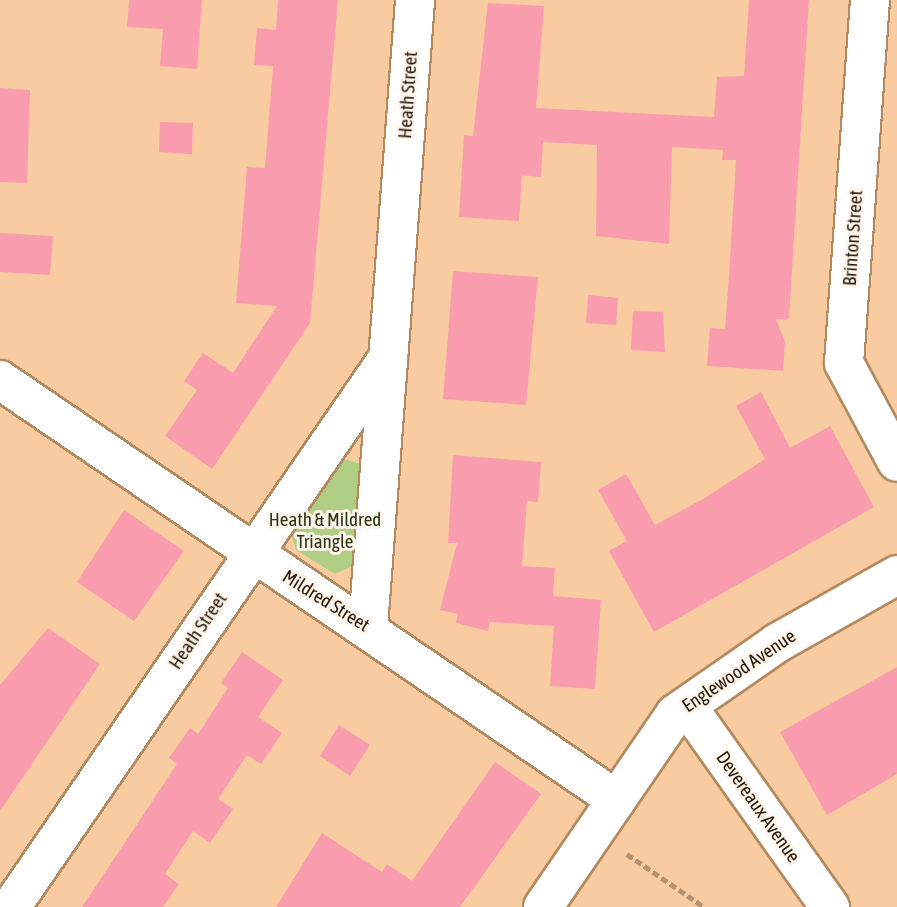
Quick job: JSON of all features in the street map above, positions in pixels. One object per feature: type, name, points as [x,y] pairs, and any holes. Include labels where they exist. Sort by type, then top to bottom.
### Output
[{"type":"street","name":"Heath Street","points":[[368,627],[415,0]]},
{"type":"street","name":"Brinton Street","points":[[870,0],[844,363],[897,462]]},
{"type":"street","name":"Heath Street","points":[[11,907],[251,552],[388,358]]},
{"type":"street","name":"Mildred Street","points":[[0,380],[251,552],[368,627],[617,800]]},
{"type":"street","name":"Englewood Avenue","points":[[543,907],[617,800],[687,706],[777,643],[897,575]]},
{"type":"street","name":"Devereaux Avenue","points":[[687,706],[830,907]]},
{"type":"path","points":[[627,854],[704,907]]},
{"type":"green space","name":"Heath & Mildred Triangle","points":[[340,458],[361,464],[352,566],[335,574],[296,550],[290,530]]},
{"type":"building","points":[[129,0],[202,0],[197,69],[160,66],[163,29],[127,27]]},
{"type":"building","points":[[278,0],[338,0],[310,323],[212,469],[165,436],[197,390],[184,381],[203,353],[233,373],[277,306],[236,303],[247,167],[265,168],[273,66],[254,65],[257,28],[276,30]]},
{"type":"building","points":[[749,0],[809,0],[789,319],[776,319],[785,342],[783,371],[707,366],[710,328],[725,329],[729,276],[736,160],[722,160],[723,150],[672,147],[669,244],[596,236],[597,145],[543,142],[541,177],[522,175],[519,221],[459,217],[464,135],[473,136],[488,3],[544,6],[536,108],[714,117],[717,77],[744,76]]},
{"type":"building","points":[[0,88],[30,90],[27,183],[0,182]]},
{"type":"building","points":[[160,122],[193,123],[192,154],[159,152]]},
{"type":"building","points":[[0,233],[53,236],[50,275],[0,272]]},
{"type":"building","points":[[453,271],[538,277],[526,405],[443,399]]},
{"type":"building","points":[[588,295],[618,298],[616,325],[586,323]]},
{"type":"building","points":[[633,311],[663,312],[665,352],[631,350]]},
{"type":"building","points":[[761,392],[790,448],[830,426],[874,507],[654,632],[609,551],[627,541],[598,490],[626,474],[655,525],[703,499],[765,459],[736,406]]},
{"type":"building","points":[[453,455],[541,462],[538,502],[527,501],[522,566],[555,568],[553,596],[601,600],[595,689],[550,686],[554,626],[490,622],[488,631],[456,623],[458,614],[440,610],[457,543],[448,543]]},
{"type":"building","points":[[124,510],[184,551],[134,621],[77,582]]},
{"type":"building","points":[[48,628],[100,664],[0,811],[0,685]]},
{"type":"building","points":[[242,652],[283,680],[258,717],[282,733],[261,764],[247,755],[218,799],[233,809],[210,843],[193,831],[165,874],[179,884],[163,907],[82,907],[177,764],[169,758],[190,728],[198,734],[228,688],[221,683]]},
{"type":"building","points":[[897,667],[897,774],[827,815],[780,732]]},
{"type":"building","points":[[339,725],[370,745],[350,776],[320,756]]},
{"type":"building","points":[[495,762],[541,794],[460,907],[276,907],[322,833],[382,872],[387,864],[412,881]]}]
